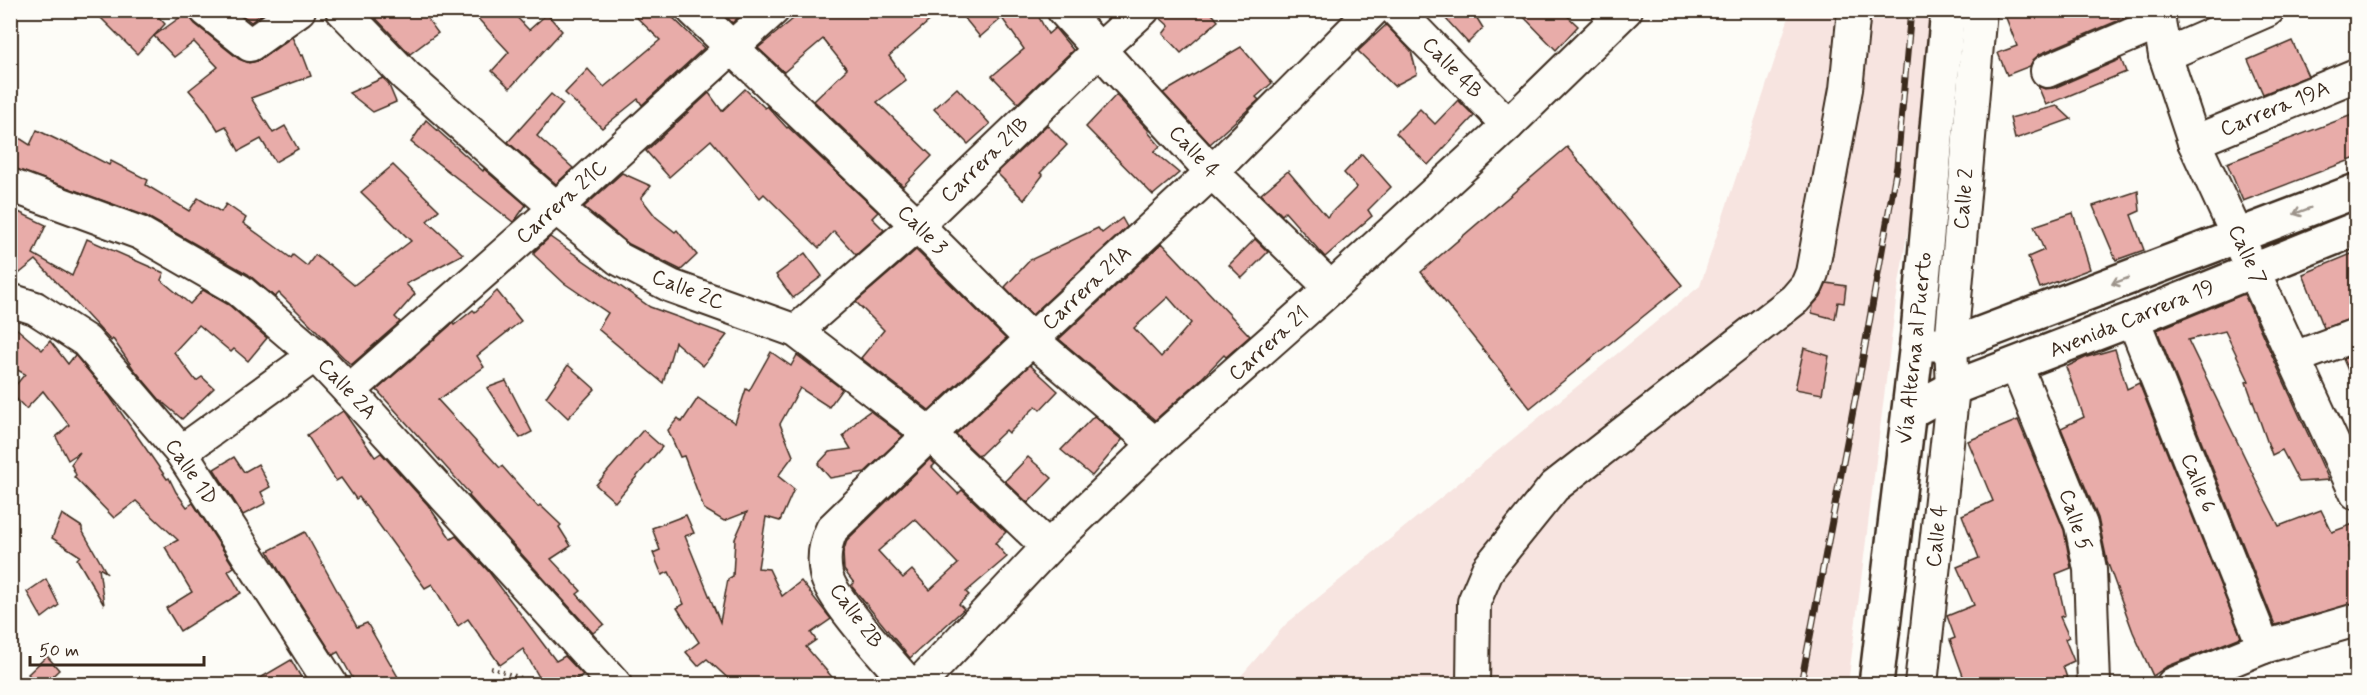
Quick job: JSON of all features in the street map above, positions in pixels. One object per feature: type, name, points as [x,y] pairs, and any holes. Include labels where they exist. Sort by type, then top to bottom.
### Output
[{"type":"main road","name":"Vía Alterna al Puerto","points":[[1876,684],[1917,343],[1948,10]]},
{"type":"main road","name":"Avenida Carrera 19","points":[[1917,343],[1951,345],[2356,191]]},
{"type":"main road","name":"Avenida Carrera 19","points":[[1909,412],[1953,388],[2133,319],[2356,229]]},
{"type":"street","points":[[206,10],[250,45],[299,10]]},
{"type":"street","name":"Calle 2C","points":[[342,10],[406,76],[556,208],[619,259],[671,286],[796,330],[930,434],[1048,547]]},
{"type":"street","name":"Calle 3","points":[[693,10],[917,225],[1031,339],[1155,444]]},
{"type":"street","name":"Carrera 21C","points":[[349,391],[556,208],[773,10]]},
{"type":"street","name":"Calle 4","points":[[1063,10],[1212,172],[1331,288]]},
{"type":"street","name":"Carrera 21B","points":[[796,330],[917,225],[1143,10]]},
{"type":"street","name":"Carrera 21A","points":[[826,575],[825,544],[832,529],[1031,339],[1212,172],[1372,10]]},
{"type":"street","name":"Calle 4B","points":[[1396,10],[1508,125]]},
{"type":"street","name":"Carrera 21","points":[[920,684],[1048,547],[1155,444],[1331,288],[1508,125],[1626,10]]},
{"type":"street","points":[[1473,684],[1474,602],[1488,569],[1554,487],[1795,299],[1807,285],[1812,273],[1846,89],[1854,10]]},
{"type":"street","name":"Calle 2","points":[[1953,388],[1951,345],[1980,10]]},
{"type":"street","points":[[2165,55],[2268,10]]},
{"type":"street","points":[[2047,71],[2158,17]]},
{"type":"street","name":"Calle 7","points":[[2158,17],[2165,55],[2194,142],[2294,358],[2347,446],[2356,493]]},
{"type":"street","name":"Carrera 19A","points":[[2194,142],[2356,75]]},
{"type":"street","name":"Calle 2A","points":[[10,185],[140,233],[239,291],[315,355],[615,684]]},
{"type":"street","name":"Calle 1D","points":[[10,300],[35,308],[86,341],[181,452],[331,684]]},
{"type":"street","name":"Calle 6","points":[[2133,319],[2264,647]]},
{"type":"street","points":[[2294,358],[2356,335]]},
{"type":"street","points":[[181,452],[315,355]]},
{"type":"street","name":"Calle 5","points":[[2016,365],[2081,525],[2090,569],[2094,684]]},
{"type":"street","name":"Calle 4","points":[[1921,684],[1953,388]]},
{"type":"street","name":"Calle 2B","points":[[826,575],[836,595],[909,684]]},
{"type":"street","points":[[2173,684],[2203,678],[2264,647],[2356,620]]},
{"type":"path","points":[[491,668],[540,684]]},
{"type":"shaded area","points":[[1791,11],[1935,11],[1928,109],[1896,301],[1848,684],[1234,684],[1286,624],[1700,286]]},
{"type":"building","points":[[93,10],[152,10],[165,24],[137,54]]},
{"type":"building","points":[[236,10],[267,10],[251,22]]},
{"type":"building","points":[[368,10],[421,10],[438,33],[410,54]]},
{"type":"building","points":[[470,10],[510,10],[529,30],[547,14],[562,31],[510,88],[492,71],[509,52]]},
{"type":"building","points":[[629,10],[665,10],[704,48],[642,105],[638,99],[602,128],[565,93],[588,69],[604,87],[660,40]]},
{"type":"building","points":[[722,10],[746,10],[732,23]]},
{"type":"building","points":[[804,10],[942,10],[889,56],[906,80],[877,102],[932,156],[903,186],[814,101],[847,69],[823,39],[784,72],[758,48]]},
{"type":"building","points":[[958,10],[1035,10],[1048,34],[1055,28],[1073,50],[1018,103],[992,76],[1024,49],[1002,18],[980,37]]},
{"type":"building","points":[[1160,10],[1209,10],[1218,21],[1181,53],[1163,34],[1169,26],[1159,17]]},
{"type":"building","points":[[1454,10],[1472,10],[1483,28],[1468,43],[1446,19]]},
{"type":"building","points":[[1517,10],[1561,10],[1578,26],[1556,50]]},
{"type":"building","points":[[2003,10],[2134,10],[2136,13],[2040,54],[2030,66],[2007,75],[1998,53],[2017,46]]},
{"type":"building","points":[[189,11],[195,24],[239,59],[249,63],[260,60],[292,37],[301,56],[303,55],[311,76],[251,98],[273,133],[285,126],[298,149],[275,162],[261,139],[239,151],[226,126],[218,130],[205,109],[189,90],[218,67],[194,42],[174,57],[154,36]]},
{"type":"building","points":[[1386,25],[1411,51],[1417,74],[1394,86],[1358,51]]},
{"type":"building","points":[[2292,41],[2308,76],[2263,94],[2248,60]]},
{"type":"building","points":[[1241,47],[1272,83],[1256,97],[1259,100],[1210,144],[1163,93]]},
{"type":"building","points":[[2121,59],[2126,72],[2046,105],[2038,86],[2045,89],[2054,88]]},
{"type":"building","points":[[383,78],[388,83],[396,102],[373,112],[349,93]]},
{"type":"building","points":[[957,88],[990,124],[968,144],[934,109]]},
{"type":"building","points":[[745,89],[765,108],[767,106],[787,128],[878,212],[872,218],[884,230],[856,255],[834,231],[819,248],[764,194],[760,198],[711,140],[669,177],[646,151],[709,93],[722,111]]},
{"type":"building","points":[[551,94],[563,104],[537,136],[573,168],[556,184],[508,142]]},
{"type":"building","points":[[1116,95],[1160,146],[1154,152],[1179,173],[1153,195],[1086,127]]},
{"type":"building","points":[[1458,100],[1474,116],[1428,165],[1396,133],[1420,109],[1435,124]]},
{"type":"building","points":[[2057,106],[2071,119],[2015,139],[2010,118]]},
{"type":"building","points":[[2352,115],[2356,126],[2356,158],[2243,201],[2227,163]]},
{"type":"building","points":[[426,120],[483,171],[484,169],[526,205],[513,222],[411,142]]},
{"type":"building","points":[[1047,125],[1067,145],[1040,173],[1043,175],[1024,200],[997,173]]},
{"type":"building","points":[[37,130],[109,165],[111,161],[148,180],[146,185],[189,211],[198,198],[221,212],[226,204],[246,218],[243,223],[291,258],[293,255],[307,266],[315,255],[354,285],[411,241],[361,192],[393,165],[439,210],[427,221],[463,254],[406,284],[415,294],[395,317],[400,322],[351,365],[279,293],[275,297],[248,274],[146,216],[10,167],[10,132],[30,145]]},
{"type":"building","points":[[1567,147],[1682,285],[1530,408],[1421,272]]},
{"type":"building","points":[[1362,154],[1391,187],[1368,210],[1372,216],[1325,257],[1285,212],[1282,215],[1261,194],[1288,171],[1327,217],[1357,187],[1344,173]]},
{"type":"building","points":[[622,173],[651,186],[641,198],[656,217],[675,232],[677,230],[697,255],[681,270],[629,244],[584,207]]},
{"type":"building","points":[[2138,191],[2140,211],[2131,215],[2144,250],[2116,260],[2093,206]]},
{"type":"building","points":[[10,208],[46,225],[33,254],[72,276],[87,239],[164,273],[161,280],[190,304],[203,290],[229,305],[267,338],[248,361],[234,349],[231,352],[199,325],[174,352],[196,381],[202,377],[214,388],[182,419],[160,400],[133,368],[113,339],[111,341],[36,260],[10,281]]},
{"type":"building","points":[[2073,213],[2090,269],[2040,288],[2028,257],[2044,250],[2034,226]]},
{"type":"building","points":[[1122,218],[1127,227],[1032,315],[1005,287],[1030,260],[1098,228],[1102,233]]},
{"type":"building","points":[[550,237],[650,307],[727,335],[703,366],[675,342],[663,383],[598,329],[608,313],[564,283],[534,255],[534,252]]},
{"type":"building","points":[[1255,239],[1268,252],[1242,278],[1229,265]]},
{"type":"building","points":[[1162,243],[1250,336],[1226,357],[1224,355],[1155,420],[1059,339]],"holes":[[[1168,297],[1191,323],[1161,357],[1134,328]]]},
{"type":"building","points":[[916,250],[1006,339],[929,410],[861,358],[884,330],[856,302]]},
{"type":"building","points":[[2356,252],[2356,317],[2324,328],[2303,274]]},
{"type":"building","points":[[805,253],[822,276],[793,298],[776,275]]},
{"type":"building","points":[[1827,283],[1846,286],[1844,303],[1838,302],[1835,319],[1812,313],[1813,305],[1821,296]]},
{"type":"building","points":[[497,291],[521,321],[477,356],[484,367],[438,400],[538,507],[540,505],[561,525],[559,527],[571,546],[551,559],[581,591],[577,594],[604,624],[593,633],[377,390],[453,323],[454,325],[473,310],[475,312]]},
{"type":"building","points":[[2244,294],[2329,480],[2299,482],[2282,450],[2272,455],[2246,382],[2249,381],[2225,331],[2188,340],[2266,501],[2279,526],[2321,510],[2332,532],[2356,523],[2356,544],[2349,547],[2356,567],[2356,603],[2275,625],[2157,330]]},
{"type":"building","points":[[10,323],[42,350],[50,341],[68,364],[75,355],[110,397],[167,479],[169,478],[187,507],[193,503],[234,567],[228,571],[241,593],[180,631],[166,608],[192,592],[165,547],[178,540],[136,501],[114,518],[74,477],[76,475],[71,464],[80,452],[68,460],[56,437],[69,425],[43,391],[26,409],[10,392],[25,374],[10,366]]},
{"type":"building","points":[[1804,348],[1829,356],[1822,394],[1795,389]]},
{"type":"building","points":[[2115,349],[2127,389],[2139,383],[2241,637],[2166,667],[2153,676],[2133,632],[2107,561],[2098,518],[2061,428],[2084,417],[2066,367],[2087,357]]},
{"type":"building","points":[[771,352],[791,366],[797,355],[842,389],[829,407],[800,388],[780,424],[793,456],[778,476],[794,489],[780,521],[766,517],[758,568],[769,569],[782,596],[801,581],[831,619],[811,633],[816,640],[806,647],[838,684],[734,684],[707,659],[698,666],[686,652],[699,642],[677,608],[684,604],[669,572],[662,575],[653,553],[660,550],[652,528],[686,515],[694,533],[685,536],[720,622],[728,579],[733,576],[735,539],[747,512],[724,521],[704,509],[684,456],[680,457],[668,430],[678,418],[682,422],[698,398],[735,423],[746,389],[749,391]]},
{"type":"building","points":[[2356,354],[2356,389],[2343,359]]},
{"type":"building","points":[[568,365],[595,389],[568,418],[546,397]]},
{"type":"building","points":[[1030,365],[1058,391],[1040,410],[1036,406],[1009,433],[1006,430],[979,456],[956,434]]},
{"type":"building","points":[[506,381],[532,432],[520,438],[487,388]]},
{"type":"building","points":[[343,411],[375,457],[381,453],[428,505],[451,539],[456,536],[489,572],[556,661],[565,656],[583,675],[567,684],[543,684],[523,649],[500,665],[468,619],[458,626],[432,584],[425,588],[359,497],[356,499],[341,478],[336,481],[307,435]]},
{"type":"building","points":[[870,411],[903,436],[865,472],[830,478],[818,464],[829,452],[851,449],[843,436]]},
{"type":"building","points":[[1094,416],[1122,440],[1092,476],[1061,450]]},
{"type":"building","points":[[2018,420],[2064,530],[2071,568],[2056,574],[2065,615],[2060,617],[2069,637],[2065,639],[2074,661],[2063,666],[2069,684],[1966,684],[1950,640],[1955,638],[1947,616],[1974,605],[1957,567],[1979,558],[1962,515],[1993,501],[1968,441]]},
{"type":"building","points":[[643,430],[662,447],[615,502],[596,485]]},
{"type":"building","points":[[234,457],[244,472],[258,464],[270,487],[261,492],[266,503],[243,515],[214,469]]},
{"type":"building","points":[[1028,457],[1052,478],[1028,503],[1005,481]]},
{"type":"building","points":[[930,459],[935,464],[932,467],[958,494],[962,490],[1006,532],[995,543],[1007,557],[966,592],[969,595],[959,604],[964,609],[910,658],[851,586],[854,583],[844,570],[843,553],[847,540]],"holes":[[[915,519],[958,564],[930,590],[912,570],[903,578],[878,551]]]},
{"type":"building","points":[[62,514],[82,527],[106,572],[99,568],[104,605],[77,559],[80,556],[52,538]]},
{"type":"building","points":[[305,532],[357,627],[367,623],[402,684],[356,684],[338,652],[333,655],[280,572],[268,551]]},
{"type":"building","points":[[46,579],[59,605],[42,618],[27,592]]},
{"type":"building","points":[[47,656],[59,670],[44,684],[38,684],[28,674]]},
{"type":"building","points":[[291,660],[305,684],[250,684]]},
{"type":"railway","points":[[1801,684],[1897,166],[1911,10]]}]
